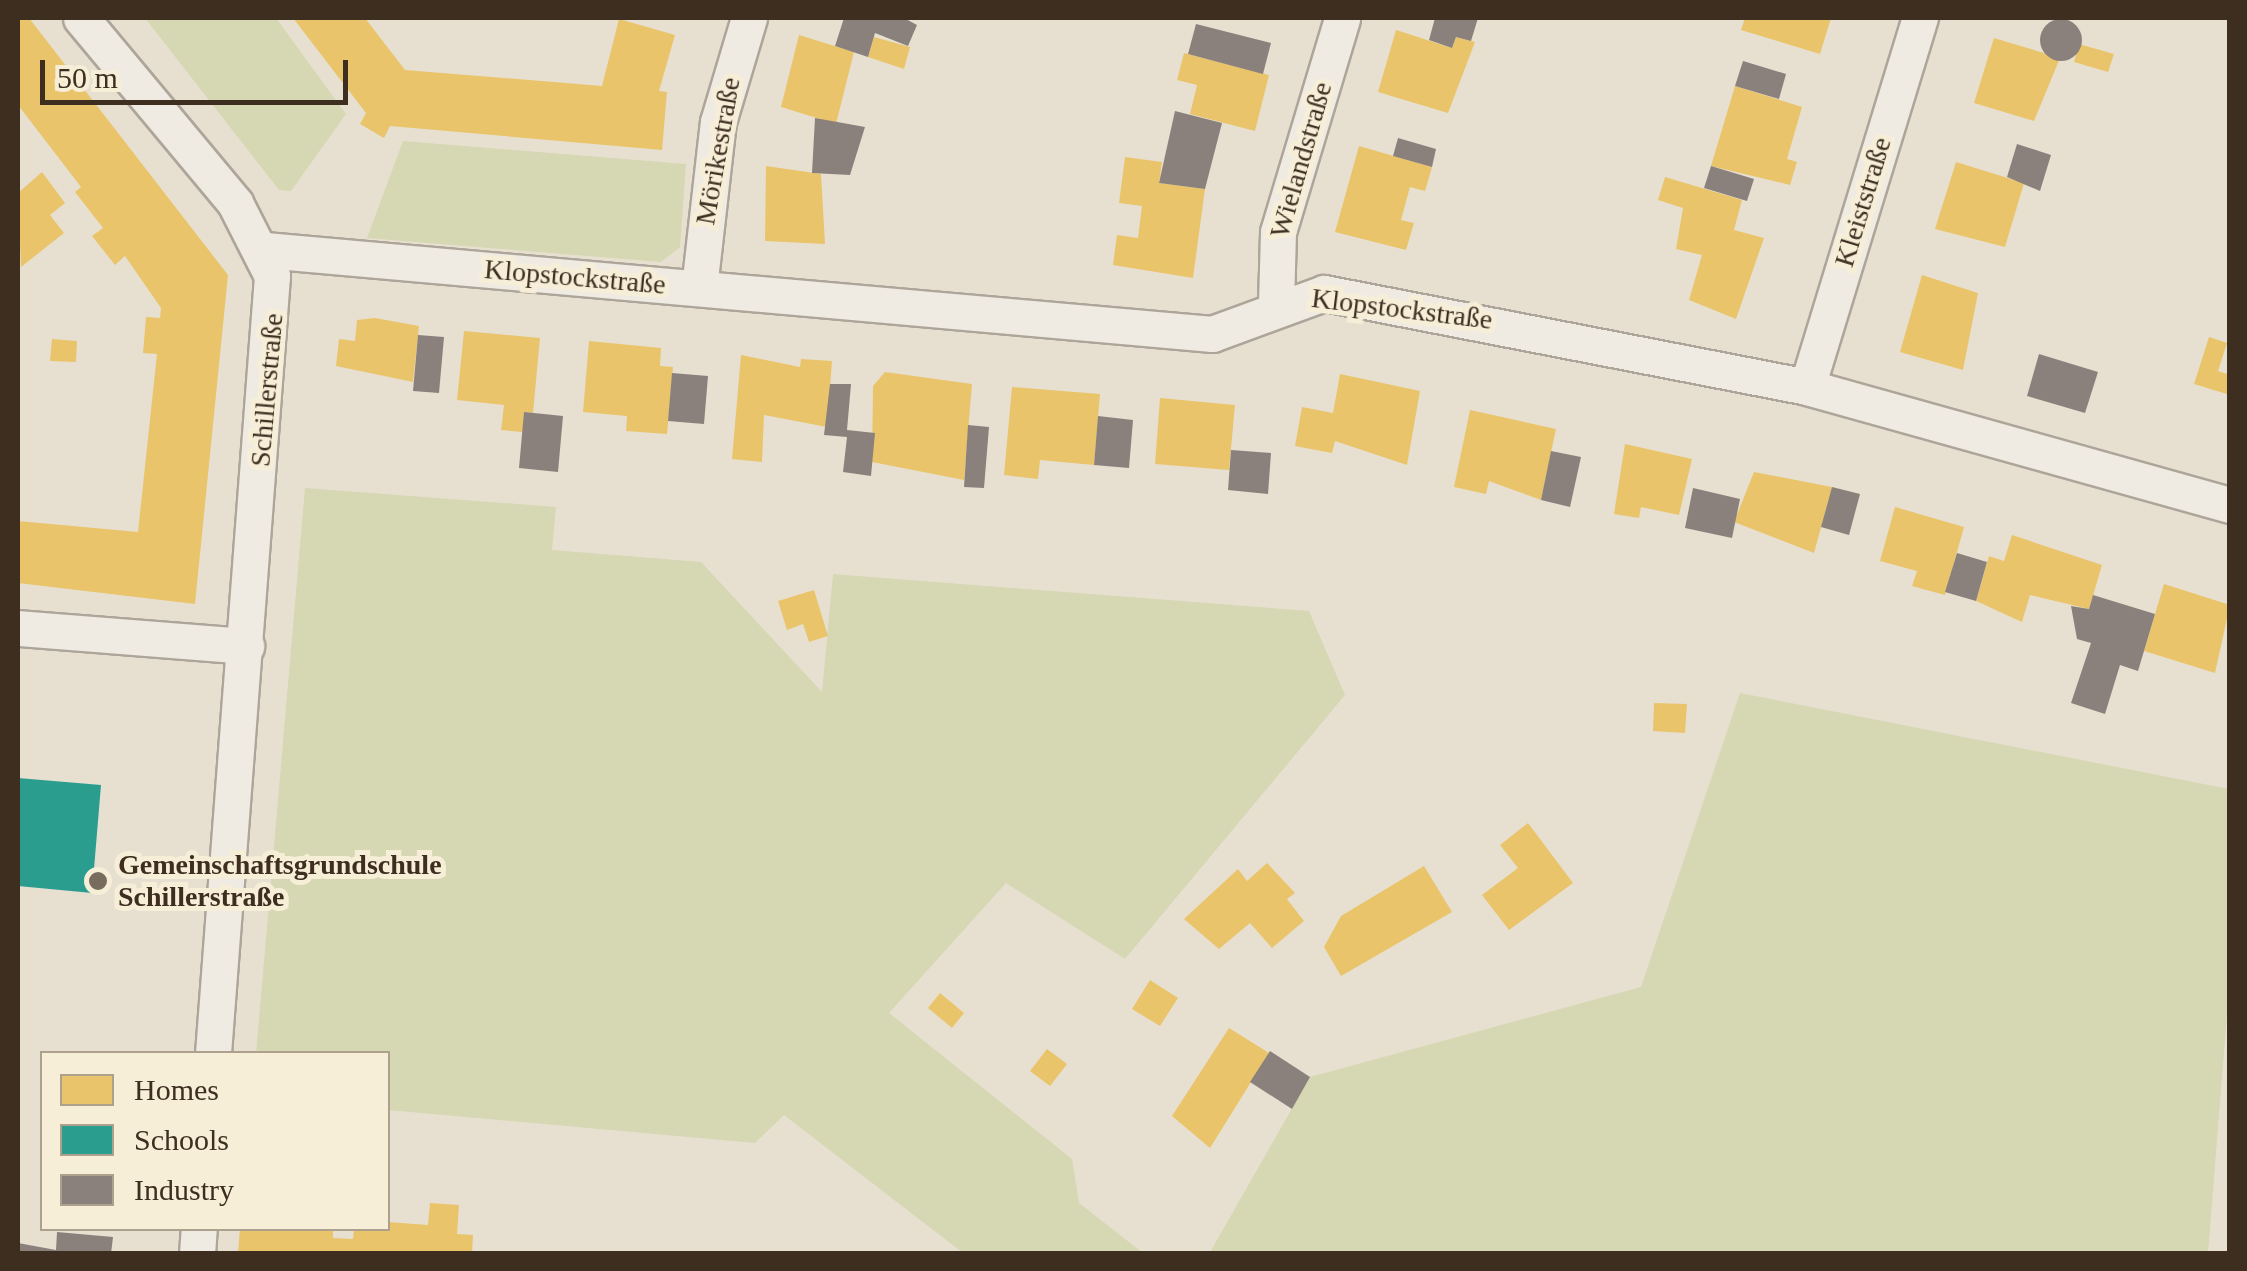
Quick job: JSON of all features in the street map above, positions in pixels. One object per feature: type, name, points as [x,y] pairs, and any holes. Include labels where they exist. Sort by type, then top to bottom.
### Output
[{"type":"street","name":"Schillerstraße","points":[[81,18],[264,250],[275,301],[213,1051]]},
{"type":"street","name":"Mörikestraße","points":[[699,288],[718,122],[749,18]]},
{"type":"street","name":"Wielandstraße","points":[[1276,304],[1278,232],[1342,18]]},
{"type":"street","name":"Kleiststraße","points":[[1807,388],[1920,18]]},
{"type":"street","name":"Klopstockstraße","points":[[264,250],[1212,334],[1276,304],[1344,296],[1807,388],[2230,505]]},
{"type":"street","points":[[18,628],[246,646]]},
{"type":"green space","points":[[145,18],[276,18],[346,114],[291,191],[279,190]]},
{"type":"green space","points":[[403,141],[686,164],[680,247],[661,262],[367,238]]},
{"type":"green space","points":[[305,488],[556,507],[552,550],[701,562],[822,692],[833,574],[1309,611],[1345,695],[1125,959],[1006,883],[889,1013],[1072,1159],[1079,1203],[1143,1253],[963,1253],[784,1115],[755,1143],[390,1110],[390,1051],[256,1051]]},
{"type":"green space","points":[[1740,693],[2229,789],[2229,989],[2208,1253],[1209,1254],[1310,1077],[1641,987]]},
{"type":"building: Homes","points":[[18,18],[29,18],[228,275],[195,604],[18,583],[18,521],[138,532],[157,354],[143,353],[146,317],[160,318],[161,308],[125,256],[115,265],[92,236],[103,228],[75,192],[81,187],[18,105]]},
{"type":"building: Homes","points":[[293,18],[365,18],[405,70],[602,86],[619,19],[675,35],[659,91],[667,92],[662,150],[390,126],[384,138],[360,124],[366,113]]},
{"type":"building: Homes","points":[[1745,18],[1831,18],[1820,54],[1741,30]]},
{"type":"building: Homes","points":[[1396,30],[1452,48],[1456,37],[1475,42],[1448,113],[1378,92]]},
{"type":"building: Homes","points":[[799,35],[854,52],[836,124],[781,107]]},
{"type":"building: Homes","points":[[874,37],[910,47],[904,69],[868,57]]},
{"type":"building: Homes","points":[[1994,38],[2060,58],[2034,121],[1974,103]]},
{"type":"building: Homes","points":[[2079,44],[2114,54],[2108,72],[2074,62]]},
{"type":"building: Homes","points":[[1184,53],[1269,75],[1255,131],[1190,114],[1197,85],[1177,80]]},
{"type":"building: Homes","points":[[1735,86],[1802,107],[1787,159],[1797,162],[1790,185],[1711,166]]},
{"type":"building: Homes","points":[[1359,146],[1432,167],[1425,191],[1410,187],[1401,220],[1414,223],[1406,250],[1335,232]]},
{"type":"building: Homes","points":[[1125,157],[1162,162],[1159,183],[1205,189],[1193,278],[1113,265],[1117,235],[1138,238],[1142,206],[1119,203]]},
{"type":"building: Homes","points":[[1956,162],[2024,183],[2005,247],[1935,229]]},
{"type":"building: Homes","points":[[766,166],[821,174],[825,244],[765,241]]},
{"type":"building: Homes","points":[[42,172],[65,203],[50,215],[64,233],[21,267],[18,193]]},
{"type":"building: Homes","points":[[1665,177],[1742,200],[1734,230],[1764,238],[1736,319],[1689,300],[1702,255],[1676,249],[1683,208],[1658,200]]},
{"type":"building: Homes","points":[[1922,275],[1978,293],[1963,370],[1900,352]]},
{"type":"building: Homes","points":[[375,318],[419,326],[413,382],[336,366],[339,339],[355,341],[357,320]]},
{"type":"building: Homes","points":[[464,331],[540,338],[533,413],[524,412],[523,432],[501,430],[504,405],[457,400]]},
{"type":"building: Homes","points":[[2209,337],[2227,343],[2218,371],[2230,375],[2230,395],[2194,384]]},
{"type":"building: Homes","points":[[52,339],[77,341],[76,362],[50,361]]},
{"type":"building: Homes","points":[[589,341],[661,348],[660,366],[673,367],[667,434],[626,431],[627,416],[583,412]]},
{"type":"building: Homes","points":[[741,355],[800,367],[801,359],[832,361],[827,427],[764,415],[762,462],[732,459]]},
{"type":"building: Homes","points":[[885,372],[972,384],[964,480],[872,462],[873,386]]},
{"type":"building: Homes","points":[[1340,374],[1420,391],[1407,465],[1335,441],[1332,453],[1295,446],[1302,407],[1333,413]]},
{"type":"building: Homes","points":[[1012,387],[1100,394],[1094,465],[1040,460],[1038,479],[1004,475]]},
{"type":"building: Homes","points":[[1160,398],[1235,405],[1229,470],[1155,464]]},
{"type":"building: Homes","points":[[1470,410],[1556,429],[1541,500],[1489,481],[1486,494],[1454,487]]},
{"type":"building: Homes","points":[[1625,444],[1692,459],[1679,515],[1641,507],[1639,518],[1614,514]]},
{"type":"building: Homes","points":[[1754,472],[1832,487],[1814,553],[1734,522]]},
{"type":"building: Homes","points":[[1895,507],[1964,527],[1945,595],[1912,586],[1917,571],[1880,561]]},
{"type":"building: Homes","points":[[2012,535],[2102,565],[2089,609],[2030,595],[2022,622],[1976,601],[1989,556],[2004,561]]},
{"type":"building: Homes","points":[[2164,584],[2230,605],[2215,673],[2144,651]]},
{"type":"building: Homes","points":[[814,590],[828,636],[809,642],[803,624],[787,630],[778,601]]},
{"type":"building: Homes","points":[[1654,703],[1687,704],[1685,733],[1653,731]]},
{"type":"building: Homes","points":[[1528,823],[1573,883],[1509,930],[1482,895],[1518,868],[1500,845]]},
{"type":"building: Homes","points":[[1267,863],[1295,893],[1287,899],[1304,921],[1272,948],[1250,923],[1219,949],[1184,919],[1238,869],[1247,881]]},
{"type":"building: Homes","points":[[1424,866],[1452,912],[1341,976],[1324,947],[1341,916]]},
{"type":"building: Homes","points":[[1150,980],[1178,998],[1160,1026],[1132,1009]]},
{"type":"building: Homes","points":[[940,993],[964,1013],[952,1028],[928,1008]]},
{"type":"building: Homes","points":[[1229,1028],[1269,1053],[1210,1148],[1172,1116]]},
{"type":"building: Homes","points":[[1047,1049],[1067,1064],[1050,1086],[1030,1071]]},
{"type":"building: Homes","points":[[430,1203],[459,1205],[457,1234],[473,1235],[472,1254],[238,1254],[240,1231],[333,1231],[333,1238],[353,1239],[354,1231],[390,1231],[390,1222],[428,1225]]},
{"type":"building: Schools","points":[[18,778],[101,785],[92,893],[18,886]]},
{"type":"building: Industry","points":[[844,18],[904,18],[917,25],[908,46],[875,33],[868,57],[835,46]]},
{"type":"building: Industry","points":[[1435,18],[1478,18],[1471,41],[1456,37],[1452,48],[1429,40]]},
{"type":"building: Industry","points":[[2061,19],[2076,25],[2082,40],[2076,55],[2061,61],[2046,55],[2040,40],[2046,25]]},
{"type":"building: Industry","points":[[1196,24],[1271,43],[1263,74],[1188,54]]},
{"type":"building: Industry","points":[[1743,61],[1786,74],[1779,99],[1735,86]]},
{"type":"building: Industry","points":[[1175,111],[1222,123],[1205,189],[1159,183]]},
{"type":"building: Industry","points":[[815,118],[865,127],[850,175],[812,173]]},
{"type":"building: Industry","points":[[1398,138],[1436,149],[1432,167],[1393,156]]},
{"type":"building: Industry","points":[[2017,144],[2051,155],[2040,191],[2007,177]]},
{"type":"building: Industry","points":[[1711,166],[1754,179],[1747,201],[1704,188]]},
{"type":"building: Industry","points":[[418,335],[444,337],[439,393],[413,391]]},
{"type":"building: Industry","points":[[2039,354],[2098,372],[2085,413],[2027,396]]},
{"type":"building: Industry","points":[[672,373],[708,376],[704,424],[668,421]]},
{"type":"building: Industry","points":[[830,384],[851,384],[847,430],[875,433],[871,476],[843,472],[847,437],[824,435]]},
{"type":"building: Industry","points":[[524,412],[563,416],[558,472],[519,468]]},
{"type":"building: Industry","points":[[1098,416],[1133,420],[1129,468],[1094,465]]},
{"type":"building: Industry","points":[[968,425],[989,427],[984,488],[964,487]]},
{"type":"building: Industry","points":[[1231,450],[1271,453],[1268,494],[1228,490]]},
{"type":"building: Industry","points":[[1551,451],[1581,457],[1570,507],[1541,500]]},
{"type":"building: Industry","points":[[1832,487],[1860,494],[1849,535],[1821,527]]},
{"type":"building: Industry","points":[[1693,488],[1740,499],[1732,538],[1685,528]]},
{"type":"building: Industry","points":[[1957,553],[1987,562],[1976,601],[1945,592]]},
{"type":"building: Industry","points":[[2093,595],[2155,614],[2138,671],[2120,665],[2105,714],[2071,703],[2091,643],[2077,639],[2071,606],[2089,609]]},
{"type":"building: Industry","points":[[1270,1051],[1310,1077],[1292,1109],[1250,1082]]},
{"type":"building: Industry","points":[[57,1232],[113,1237],[111,1254],[18,1254],[18,1243],[56,1250]]},
{"type":"place","name":"Gemeinschaftsgrundschule Schillerstraße","points":[[98,881]]}]
